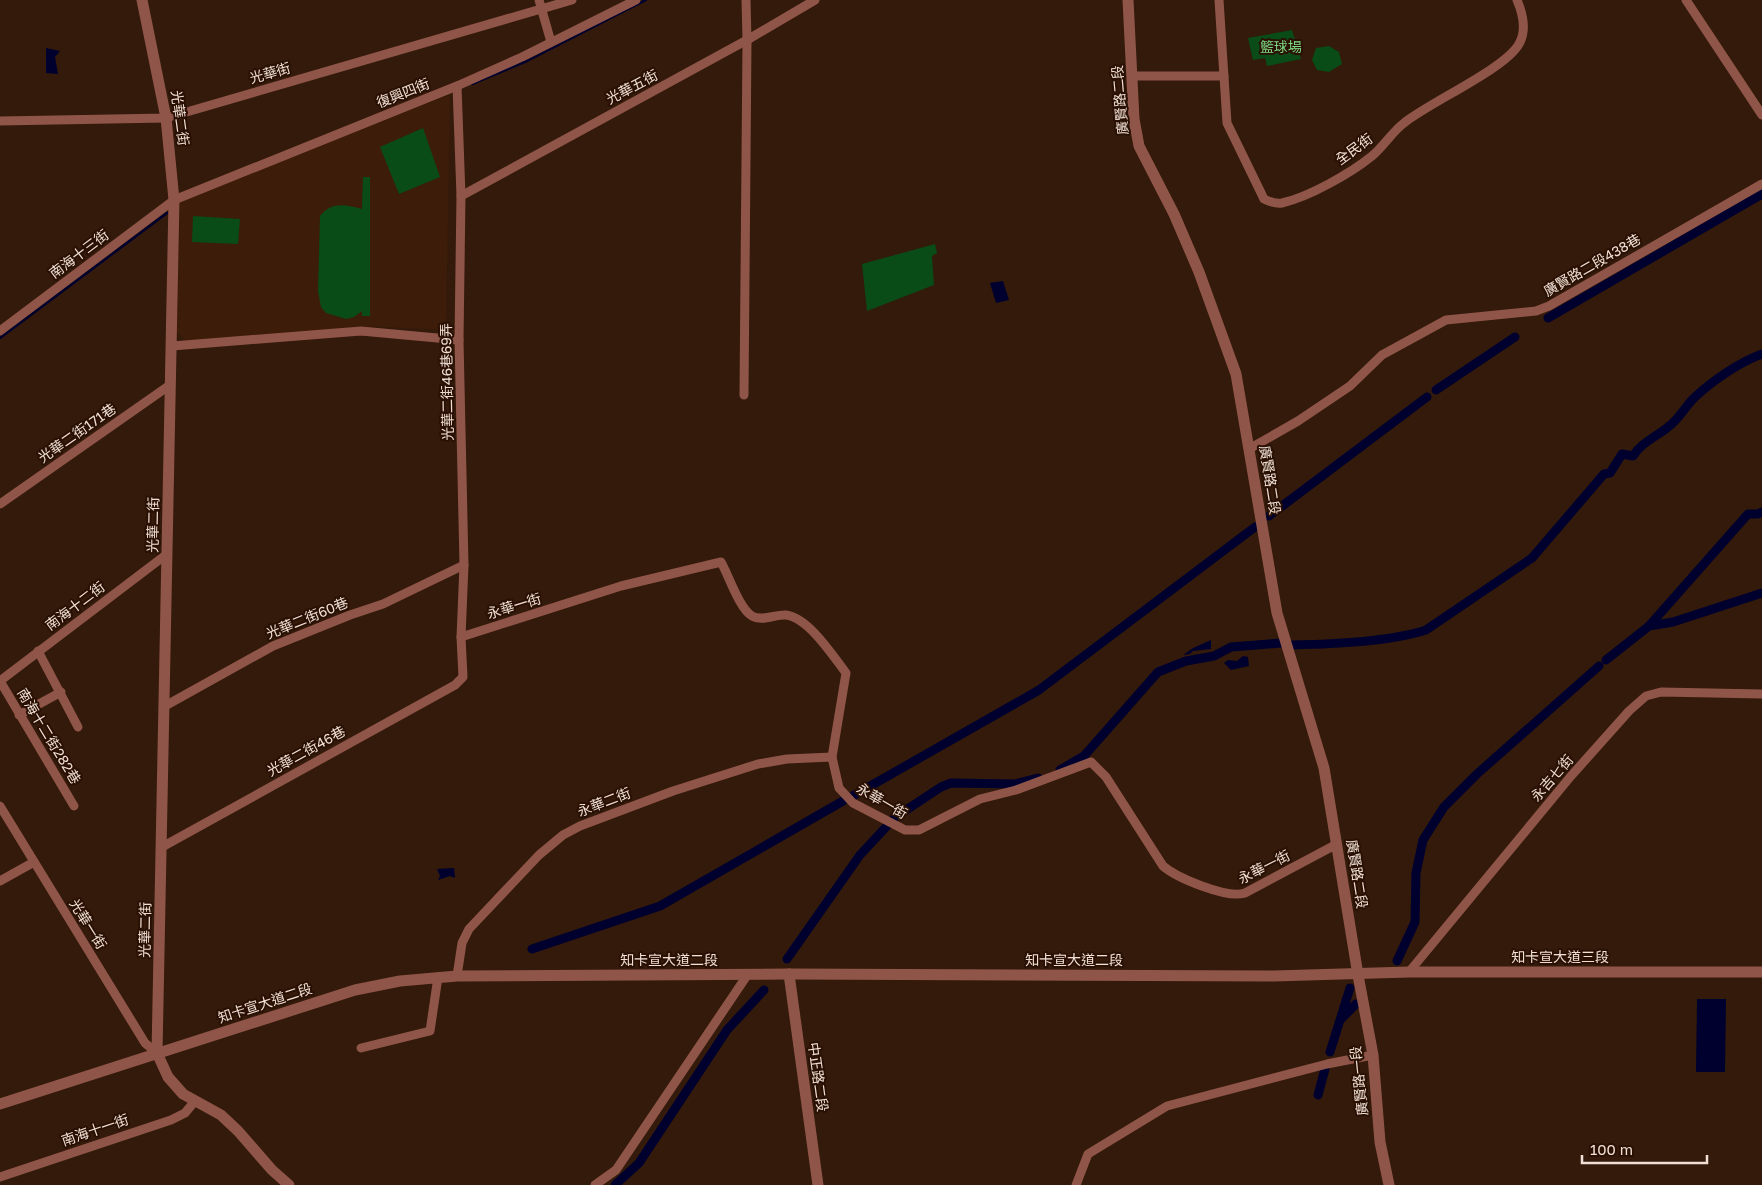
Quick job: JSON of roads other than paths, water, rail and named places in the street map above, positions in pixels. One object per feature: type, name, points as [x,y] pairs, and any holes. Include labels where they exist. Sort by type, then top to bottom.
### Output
[{"type":"street","name":"光華二街","points":[[142,0],[166,118],[174,200],[157,1053]]},
{"type":"street","name":"光華街","points":[[0,121],[166,118],[540,4],[572,0]]},
{"type":"street","name":"復興四街","points":[[174,200],[457,86],[636,0]]},
{"type":"street","points":[[744,395],[746,0]]},
{"type":"street","name":"光華五街","points":[[460,196],[747,40],[815,0]]},
{"type":"street","name":"廣賢路二段","points":[[1128,0],[1134,119],[1139,146],[1174,214],[1236,374],[1277,613],[1324,768],[1358,975]]},
{"type":"street","name":"全民街","points":[[1219,0],[1227,123],[1264,199],[1272,203],[1281,203],[1329,183],[1373,156],[1403,123],[1504,60],[1519,45],[1524,32],[1518,0]]},
{"type":"street","points":[[1686,0],[1762,115]]},
{"type":"street","points":[[540,4],[551,42]]},
{"type":"street","points":[[1132,76],[1224,76]]},
{"type":"street","name":"光華二街46巷69弄","points":[[457,86],[460,196],[459,340],[464,565],[461,637],[463,677]]},
{"type":"street","name":"廣賢路二段438巷","points":[[1249,449],[1298,421],[1350,386],[1382,355],[1417,334],[1446,320],[1536,311],[1549,306],[1762,184]]},
{"type":"street","name":"南海十三街","points":[[0,331],[174,200]]},
{"type":"street","points":[[172,346],[361,331],[459,340]]},
{"type":"street","name":"光華二街171巷","points":[[0,504],[170,385]]},
{"type":"street","name":"南海十二街","points":[[0,681],[167,554]]},
{"type":"street","name":"永華一街","points":[[461,637],[621,586],[721,562],[741,602],[753,616],[760,618],[787,615],[797,619],[828,648],[846,673],[832,757],[839,788],[843,795],[853,803],[909,831],[919,830],[980,799],[1022,788],[1091,762],[1106,777],[1163,866],[1176,875],[1235,896],[1245,894],[1337,844]]},
{"type":"street","name":"光華二街60巷","points":[[165,706],[273,646],[383,604],[464,565]]},
{"type":"street","points":[[38,651],[78,727]]},
{"type":"street","name":"光華二街46巷","points":[[162,847],[455,685],[463,677]]},
{"type":"street","name":"南海十二街282巷","points":[[0,681],[74,806]]},
{"type":"street","points":[[19,715],[61,692]]},
{"type":"street","name":"永吉七街","points":[[1409,972],[1571,776],[1629,711],[1646,696],[1661,692],[1762,694]]},
{"type":"street","name":"永華二街","points":[[457,976],[462,943],[469,929],[539,855],[563,835],[580,826],[673,791],[758,764],[787,759],[832,757]]},
{"type":"street","name":"光華一街","points":[[0,806],[146,1043],[157,1053]]},
{"type":"street","points":[[0,881],[34,862]]},
{"type":"street","name":"知卡宣大道三段","points":[[1358,975],[1409,972],[1762,972]]},
{"type":"street","points":[[595,1185],[616,1170],[748,974]]},
{"type":"street","name":"知卡宣大道二段","points":[[0,1104],[355,990],[400,980],[457,976],[748,974],[1358,975]]},
{"type":"street","name":"中正路二段","points":[[789,974],[818,1185]]},
{"type":"street","name":"廣賢路一段","points":[[1358,975],[1373,1055],[1380,1142],[1389,1185]]},
{"type":"street","points":[[361,1048],[430,1030],[438,977]]},
{"type":"street","points":[[157,1053],[168,1077],[182,1094],[221,1115],[238,1131],[272,1170],[289,1185]]},
{"type":"street","points":[[1076,1185],[1088,1154],[1167,1106],[1327,1064],[1373,1055]]},
{"type":"street","name":"南海十一街","points":[[0,1177],[171,1120],[185,1113],[194,1101]]},
{"type":"waterway","points":[[472,84],[527,61],[646,0]]},
{"type":"waterway","points":[[1548,318],[1762,194]]},
{"type":"waterway","points":[[0,338],[167,213]]},
{"type":"waterway","points":[[1436,390],[1515,337]]},
{"type":"waterway","points":[[1293,645],[1378,640],[1426,630],[1532,558],[1604,474],[1610,473],[1622,454],[1633,456],[1645,443],[1672,424],[1694,398],[1709,385],[1735,367],[1762,354]]},
{"type":"waterway","points":[[1269,516],[1427,397]]},
{"type":"waterway","points":[[1606,660],[1649,626],[1748,514],[1762,512]]},
{"type":"waterway","points":[[851,797],[1039,690],[1255,527]]},
{"type":"waterway","points":[[1649,626],[1673,622],[1762,593]]},
{"type":"waterway","points":[[1060,770],[1084,756],[1158,672],[1186,661],[1214,656],[1231,647],[1281,643]]},
{"type":"waterway","points":[[1397,961],[1415,922],[1416,873],[1423,840],[1444,807],[1477,774],[1599,666]]},
{"type":"waterway","points":[[894,818],[941,787],[951,783],[1015,784],[1038,778]]},
{"type":"waterway","points":[[532,949],[660,906],[843,801]]},
{"type":"waterway","points":[[787,959],[860,855],[887,826]]},
{"type":"waterway","points":[[1330,1052],[1350,988]]},
{"type":"waterway","points":[[615,1185],[639,1163],[727,1030],[764,990]]},
{"type":"waterway","points":[[1342,1018],[1356,1004]]},
{"type":"waterway","points":[[1318,1095],[1325,1069]]},
{"type":"park label","name":"籃球場","points":[[1281,47]]}]
